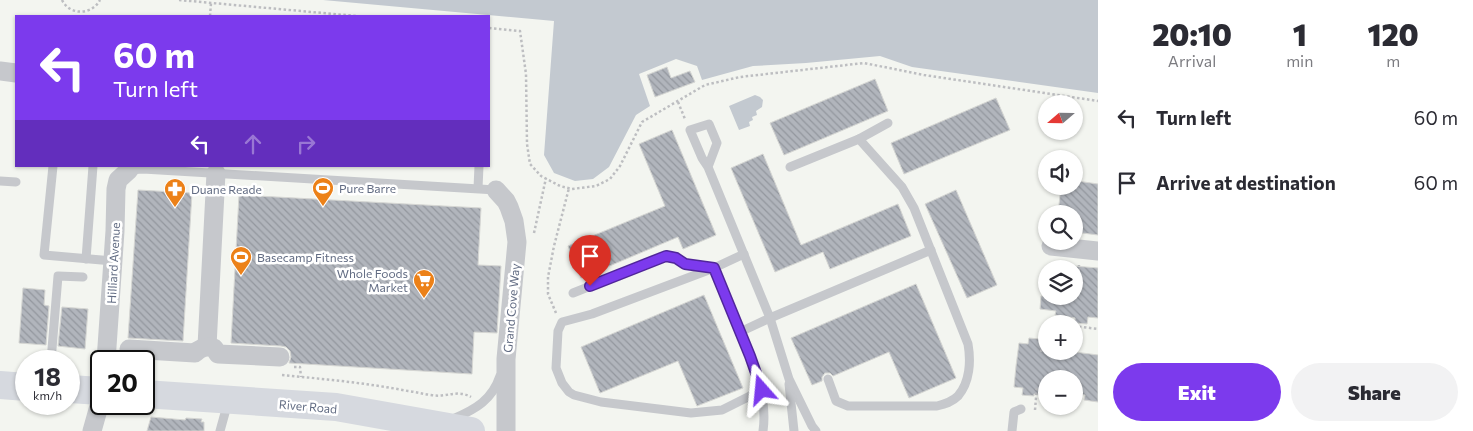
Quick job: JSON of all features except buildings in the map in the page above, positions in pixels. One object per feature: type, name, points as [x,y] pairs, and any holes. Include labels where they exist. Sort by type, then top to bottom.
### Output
[{"type":"main road","points":[[0,385],[15,386]]},
{"type":"main road","name":"River Road","points":[[155,395],[336,407],[439,428],[471,431]]},
{"type":"street","points":[[0,71],[15,73]]},
{"type":"street","name":"Hilliard Avenue","points":[[107,350],[116,189],[118,180],[129,168]]},
{"type":"street","points":[[207,346],[216,173]]},
{"type":"street","name":"Grand Cove Way","points":[[487,189],[506,201],[514,221],[517,242],[506,359],[506,431]]},
{"type":"street","points":[[1083,249],[1098,251]]},
{"type":"street","points":[[129,349],[195,352],[207,346],[214,348],[218,354],[280,366]]},
{"type":"street","points":[[92,431],[96,415]]},
{"type":"lane","points":[[790,167],[859,139],[888,123]]},
{"type":"lane","points":[[708,167],[718,142],[709,124],[690,130],[708,167],[770,318],[789,378],[816,431]]},
{"type":"lane","points":[[828,379],[836,401],[848,406],[937,406],[950,402],[958,396],[967,380],[969,367],[968,344],[914,208],[902,187],[859,139]]},
{"type":"lane","points":[[53,167],[44,255],[113,261]]},
{"type":"lane","points":[[86,259],[93,167]]},
{"type":"lane","points":[[129,168],[487,189],[480,167]]},
{"type":"lane","points":[[0,181],[16,182]]},
{"type":"lane","points":[[740,332],[931,250]]},
{"type":"lane","points":[[744,254],[714,268],[592,314],[562,322],[558,331],[556,368],[562,383],[574,395],[601,402],[691,413],[722,410],[762,390]]},
{"type":"lane","points":[[573,293],[666,256],[676,258],[685,264],[714,268]]},
{"type":"lane","points":[[714,268],[762,390],[764,403],[763,431]]},
{"type":"lane","points":[[52,350],[58,276],[83,277]]},
{"type":"lane","points":[[439,428],[475,410],[488,398],[498,384],[506,359]]},
{"type":"lane","points":[[789,378],[794,431]]},
{"type":"lane","points":[[220,431],[229,400]]},
{"type":"lane","points":[[1012,431],[1014,412],[1021,409]]},
{"type":"path","points":[[62,0],[65,6],[81,12],[88,12],[93,9],[100,0]]},
{"type":"path","points":[[179,0],[345,15]]},
{"type":"path","points":[[210,15],[211,3]]},
{"type":"path","points":[[490,28],[520,31],[526,74],[527,144],[530,164],[541,176],[560,186],[572,189],[596,186],[610,179],[620,166],[642,122],[706,85],[740,77],[864,63],[924,75],[1098,101]]},
{"type":"path","points":[[678,102],[690,130]]},
{"type":"path","points":[[562,322],[554,310],[548,294],[548,277],[569,188]]},
{"type":"path","points":[[1083,327],[1098,329]]},
{"type":"path","points":[[280,366],[347,381],[439,396],[455,392],[464,393],[475,401],[483,402]]},
{"type":"path","points":[[1035,410],[1037,386]]},
{"type":"shaded area","points":[[323,0],[1098,0],[1098,93],[912,67],[880,56],[753,66],[702,80],[697,66],[676,59],[639,74],[650,106],[636,115],[609,167],[593,179],[575,181],[554,173],[544,155],[554,21]]},
{"type":"shaded area","points":[[755,95],[763,100],[762,107],[756,111],[757,115],[752,117],[753,120],[749,122],[750,126],[739,130],[729,106]]},
{"type":"place","name":"Pure Barre","points":[[323,207]]},
{"type":"place","name":"Duane Reade","points":[[175,208]]},
{"type":"place","name":"Basecamp Fitness","points":[[241,276]]},
{"type":"place","name":"Whole Foods Market","points":[[424,299]]},
{"type":"route","points":[[590,286],[666,256],[672,256],[685,264],[714,268],[762,390]]}]
